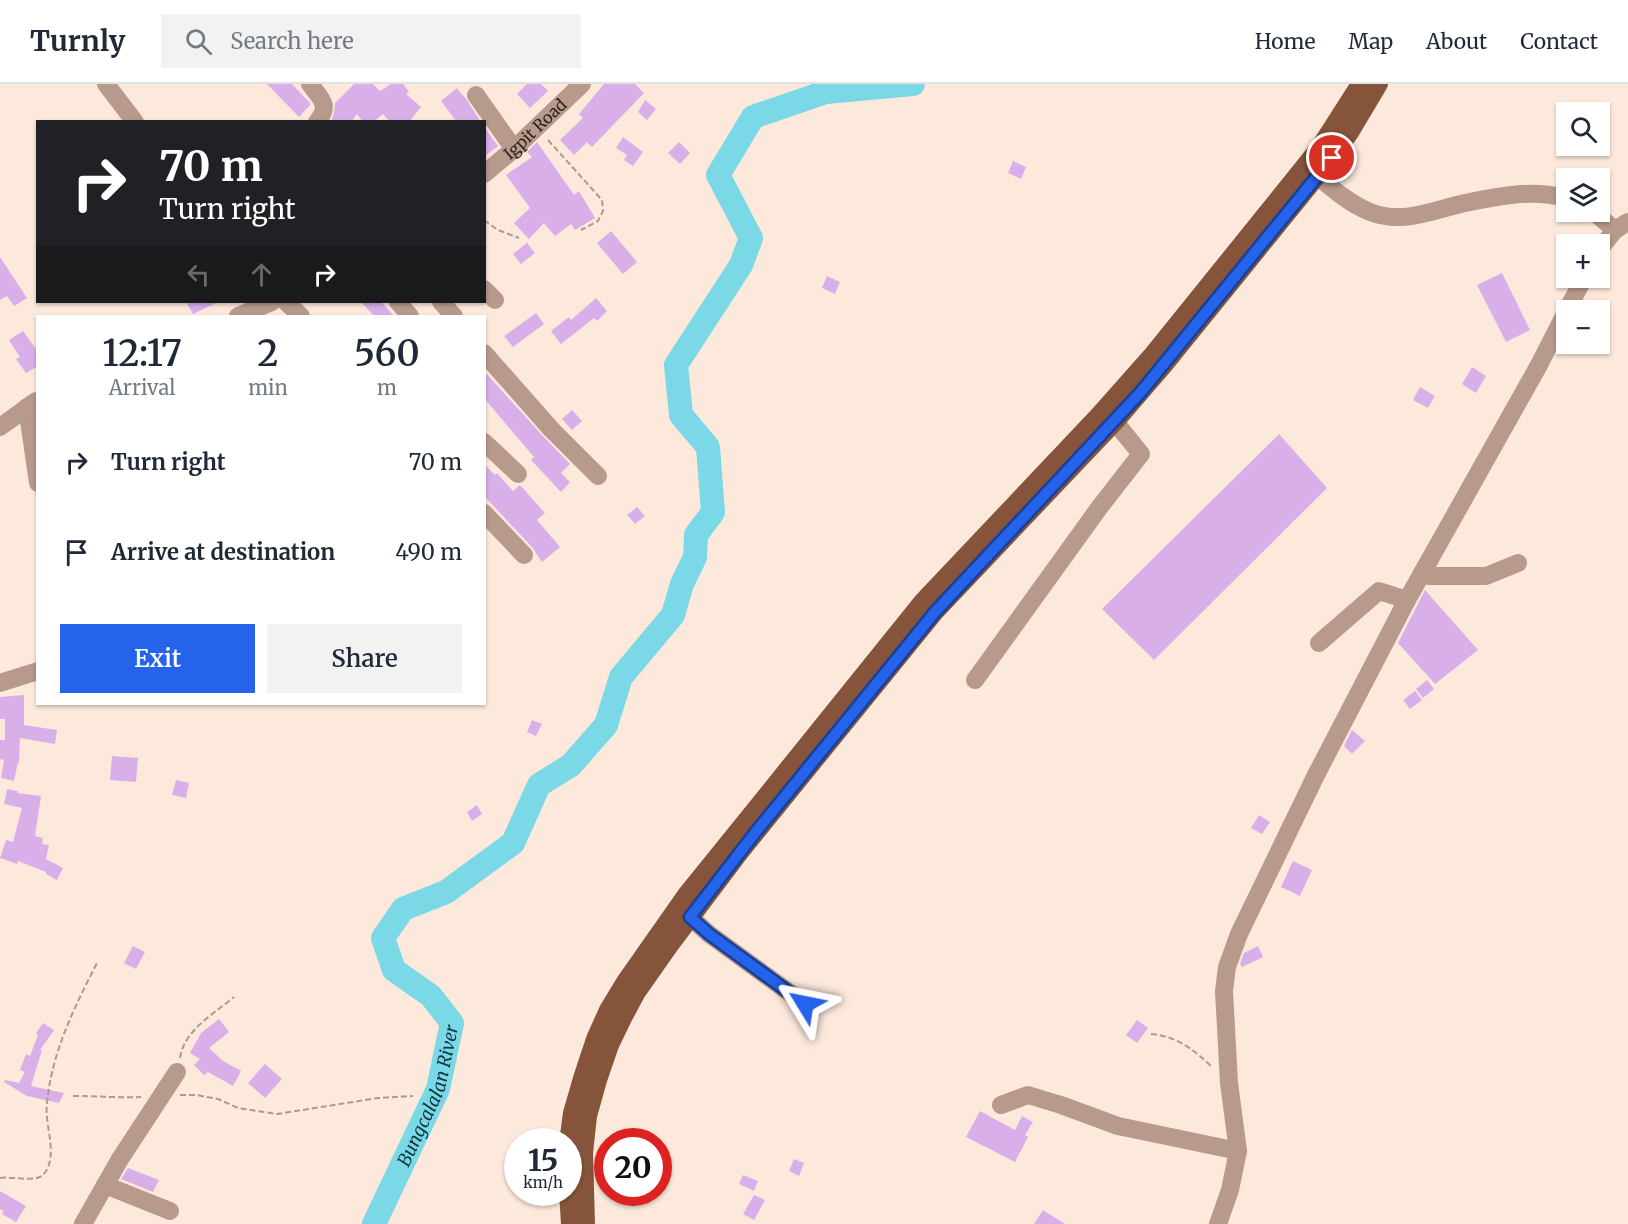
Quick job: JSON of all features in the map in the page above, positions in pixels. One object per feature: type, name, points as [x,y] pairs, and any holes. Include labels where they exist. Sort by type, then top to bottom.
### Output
[{"type":"main road","points":[[586,1224],[584,1153],[588,1116],[610,1045],[637,992],[690,917],[755,833],[935,612],[1114,422],[1165,364],[1311,171],[1360,84]]},
{"type":"main road","points":[[570,1128],[583,1075],[608,1010],[656,936],[686,895],[923,601],[1126,386],[1311,171],[1351,131],[1379,84]]},
{"type":"main road","points":[[569,1206],[570,1224]]},
{"type":"street","points":[[106,84],[133,120]]},
{"type":"street","points":[[310,84],[325,105],[318,120]]},
{"type":"street","name":"Igpit Road","points":[[486,172],[582,84]]},
{"type":"street","points":[[477,95],[514,149]]},
{"type":"street","points":[[1311,171],[1351,202],[1370,212],[1387,217],[1405,218],[1464,203],[1517,194],[1556,196]]},
{"type":"street","points":[[1610,239],[1622,226]]},
{"type":"street","points":[[287,303],[300,315]]},
{"type":"street","points":[[399,303],[409,315]]},
{"type":"street","points":[[442,303],[453,315]]},
{"type":"street","points":[[240,315],[260,304]]},
{"type":"street","points":[[1218,1224],[1230,1190],[1238,1151],[1229,1083],[1224,991],[1227,967],[1239,934],[1311,786],[1407,600],[1556,331]]},
{"type":"street","points":[[486,355],[551,429],[598,476]]},
{"type":"street","points":[[0,427],[32,403]]},
{"type":"street","points":[[32,403],[36,456]]},
{"type":"street","points":[[975,680],[1078,536],[1141,454],[1114,422]]},
{"type":"street","points":[[486,444],[518,474]]},
{"type":"street","points":[[486,515],[524,555]]},
{"type":"street","points":[[1422,573],[1429,576],[1486,576],[1518,563]]},
{"type":"street","points":[[1319,643],[1379,591],[1407,600]]},
{"type":"street","points":[[0,683],[36,672]]},
{"type":"street","points":[[690,917],[709,934],[805,1004]]},
{"type":"street","points":[[83,1224],[160,1096],[177,1072]]},
{"type":"street","points":[[1002,1105],[1028,1095],[1118,1126],[1238,1151]]},
{"type":"street","points":[[105,1185],[170,1211]]},
{"type":"path","points":[[537,127],[602,200],[603,211],[598,221],[581,230]]},
{"type":"path","points":[[486,221],[498,230],[519,238]]},
{"type":"path","points":[[0,1178],[15,1176],[41,1178],[49,1165],[51,1149],[46,1104],[53,1067],[74,1007],[98,961]]},
{"type":"path","points":[[177,1072],[180,1052],[193,1031],[234,997]]},
{"type":"path","points":[[1152,1034],[1165,1035],[1190,1047],[1229,1083]]},
{"type":"path","points":[[73,1096],[116,1096],[124,1099],[196,1095],[218,1099],[238,1108],[277,1114],[378,1098],[413,1096]]},
{"type":"building","points":[[267,84],[292,84],[311,104],[299,117]]},
{"type":"building","points":[[354,84],[373,84],[380,91],[391,84],[403,84],[409,92],[406,94],[421,107],[411,120],[388,120],[383,114],[376,120],[362,120],[357,114],[352,120],[332,120],[335,103]]},
{"type":"building","points":[[527,84],[541,84],[548,91],[530,108],[517,94]]},
{"type":"building","points":[[604,84],[635,84],[644,93],[592,147],[587,142],[574,155],[560,140],[583,118],[579,114]]},
{"type":"building","points":[[457,88],[480,120],[455,120],[441,101]]},
{"type":"building","points":[[645,100],[656,109],[647,120],[638,112]]},
{"type":"building","points":[[486,130],[498,146],[486,155]]},
{"type":"building","points":[[623,137],[643,152],[633,166],[624,160],[627,155],[616,148]]},
{"type":"building","points":[[537,142],[574,195],[579,191],[595,218],[575,230],[571,224],[555,236],[544,223],[529,239],[514,223],[530,208],[506,175],[532,157],[527,152]]},
{"type":"building","points":[[679,142],[690,153],[680,164],[668,153]]},
{"type":"building","points":[[1013,161],[1026,167],[1021,179],[1008,173]]},
{"type":"building","points":[[611,231],[637,262],[623,274],[597,243]]},
{"type":"building","points":[[527,243],[535,253],[521,264],[513,254]]},
{"type":"building","points":[[0,257],[27,298],[14,306],[7,296],[0,300]]},
{"type":"building","points":[[1502,273],[1530,330],[1506,342],[1477,285]]},
{"type":"building","points":[[827,276],[840,282],[835,294],[822,288]]},
{"type":"building","points":[[596,298],[607,311],[597,321],[594,318],[561,344],[551,331],[569,317],[571,320]]},
{"type":"building","points":[[187,303],[216,303],[193,314]]},
{"type":"building","points":[[362,303],[382,303],[393,315],[373,315]]},
{"type":"building","points":[[536,313],[544,324],[513,347],[504,336]]},
{"type":"building","points":[[23,331],[36,349],[36,367],[26,373],[16,359],[20,357],[9,340]]},
{"type":"building","points":[[1472,367],[1486,376],[1476,393],[1462,384]]},
{"type":"building","points":[[486,373],[570,464],[561,473],[570,482],[561,492],[531,460],[534,457],[486,400]]},
{"type":"building","points":[[1420,387],[1435,396],[1428,408],[1413,400]]},
{"type":"building","points":[[572,410],[582,421],[572,430],[562,419]]},
{"type":"building","points":[[1279,434],[1327,488],[1154,660],[1102,609]]},
{"type":"building","points":[[486,466],[495,475],[497,473],[513,491],[520,485],[545,513],[537,520],[560,547],[542,562],[532,547],[486,498]]},
{"type":"building","points":[[637,507],[645,516],[635,524],[627,515]]},
{"type":"building","points":[[1425,590],[1478,650],[1435,684],[1398,643]]},
{"type":"building","points":[[1427,680],[1434,689],[1423,698],[1416,689]]},
{"type":"building","points":[[1415,691],[1422,700],[1410,709],[1403,700]]},
{"type":"building","points":[[24,695],[24,725],[57,730],[55,744],[20,738],[19,763],[14,781],[1,778],[4,760],[0,759],[0,740],[5,740],[5,719],[0,719],[0,697]]},
{"type":"building","points":[[532,720],[542,724],[536,736],[527,732]]},
{"type":"building","points":[[1352,730],[1365,741],[1352,754],[1344,746]]},
{"type":"building","points":[[112,756],[138,758],[136,782],[110,780]]},
{"type":"building","points":[[176,780],[189,783],[186,798],[172,795]]},
{"type":"building","points":[[7,789],[18,791],[17,793],[41,796],[35,836],[43,838],[42,844],[49,845],[46,859],[63,868],[57,880],[46,872],[18,861],[17,864],[0,858],[6,840],[13,842],[22,808],[4,804]]},
{"type":"building","points":[[477,805],[482,814],[472,821],[467,812]]},
{"type":"building","points":[[1259,815],[1270,822],[1262,834],[1251,828]]},
{"type":"building","points":[[1293,861],[1312,870],[1300,896],[1281,887]]},
{"type":"building","points":[[133,946],[145,952],[136,969],[124,963]]},
{"type":"building","points":[[1258,946],[1263,957],[1242,967],[1240,964],[1244,953]]},
{"type":"building","points":[[219,1019],[229,1032],[209,1048],[223,1061],[241,1071],[233,1086],[208,1072],[204,1075],[194,1065],[200,1059],[190,1053],[201,1033]]},
{"type":"building","points":[[1137,1020],[1148,1028],[1137,1043],[1126,1035]]},
{"type":"building","points":[[43,1023],[54,1030],[40,1050],[42,1050],[31,1086],[64,1093],[59,1103],[27,1096],[4,1082],[5,1080],[19,1083],[25,1072],[20,1070],[26,1054],[30,1056],[38,1035],[36,1033]]},
{"type":"building","points":[[265,1064],[282,1079],[265,1098],[248,1083]]},
{"type":"building","points":[[980,1111],[1015,1130],[1022,1116],[1033,1122],[1025,1135],[1028,1137],[1015,1162],[966,1137]]},
{"type":"building","points":[[794,1159],[804,1163],[799,1176],[789,1171]]},
{"type":"building","points":[[128,1168],[159,1180],[153,1192],[121,1179]]},
{"type":"building","points":[[743,1175],[758,1181],[754,1191],[739,1184]]},
{"type":"building","points":[[0,1191],[26,1206],[16,1222],[2,1214],[4,1211],[0,1209]]},
{"type":"building","points":[[754,1195],[765,1200],[754,1220],[743,1214]]},
{"type":"building","points":[[1043,1210],[1065,1224],[1034,1224]]},
{"type":"waterway","name":"Bungcalalan River","points":[[374,1224],[438,1089],[452,1023],[431,996],[394,970],[383,938],[403,909],[446,892],[513,843],[539,785],[571,765],[606,725],[621,677],[673,615],[682,584],[695,557],[696,535],[713,512],[708,447],[681,415],[676,365],[741,265],[751,238],[718,175],[753,117],[826,92],[913,84]]},
{"type":"route","points":[[805,1004],[709,934],[690,917],[755,833],[935,612],[1140,393],[1332,158]]}]
